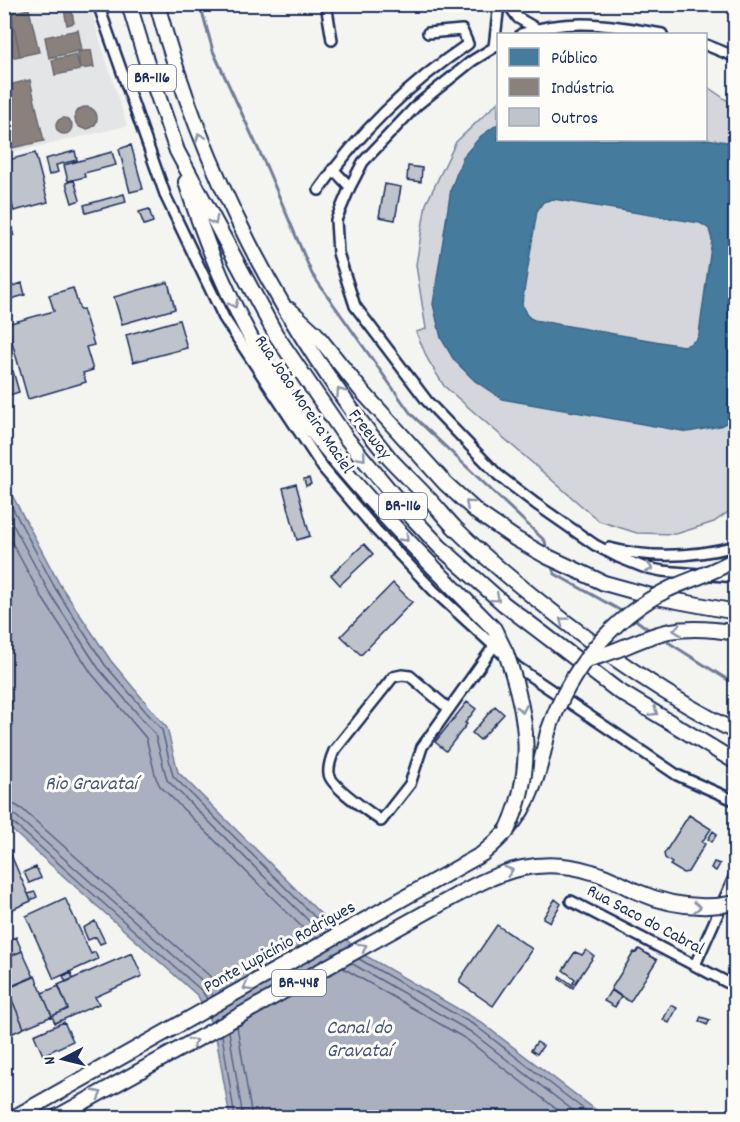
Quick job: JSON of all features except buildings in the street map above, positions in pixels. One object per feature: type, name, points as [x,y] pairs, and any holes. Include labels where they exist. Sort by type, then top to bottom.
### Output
[{"type":"highway","name":"Freeway","points":[[129,4],[177,151],[276,335],[347,439],[409,514],[472,577],[617,690],[735,762]]},
{"type":"highway","name":"Freeway","points":[[157,4],[173,64],[193,120],[246,238],[299,333],[339,392],[392,460],[465,537],[500,570],[550,610],[630,670],[692,709],[735,732]]},
{"type":"highway","points":[[177,151],[202,233],[232,301],[257,349],[287,396],[376,508],[494,629],[502,645],[518,686],[527,739],[526,768],[520,801],[506,833]]},
{"type":"highway","points":[[282,303],[316,334],[360,389],[445,483],[478,513],[516,539],[604,583],[651,596],[735,612]]},
{"type":"highway","points":[[506,833],[527,803],[538,777],[548,732],[557,706],[585,660],[603,638],[645,603],[735,559]]},
{"type":"highway","points":[[585,660],[669,631],[691,629],[735,633]]},
{"type":"highway","name":"Ponte Lupicínio Rodrigues","points":[[13,1118],[445,876],[482,854],[506,833]]},
{"type":"highway","name":"BR-448","points":[[55,1118],[483,880],[507,871],[524,867],[559,866],[592,872],[661,902],[684,907],[712,907],[735,903]]},
{"type":"street","name":"Rua João Moreira Maciel","points":[[98,4],[166,197],[224,318],[322,468],[376,530],[434,591],[517,667],[677,775],[735,801]]},
{"type":"street","points":[[326,4],[332,40]]},
{"type":"street","points":[[497,33],[500,4]]},
{"type":"street","points":[[508,4],[518,18],[537,29]]},
{"type":"street","points":[[524,33],[564,23],[594,24],[655,33]]},
{"type":"street","points":[[319,190],[333,169],[382,112],[441,62],[468,44],[462,30],[428,33]]},
{"type":"street","points":[[496,46],[472,61],[417,105],[363,162],[336,220],[338,253],[355,306],[427,401],[498,475],[536,504],[595,545],[626,561],[662,571],[735,577]]},
{"type":"street","points":[[707,46],[735,57]]},
{"type":"street","points":[[333,169],[350,187]]},
{"type":"street","points":[[595,545],[634,554],[677,556],[735,546]]},
{"type":"street","points":[[449,709],[410,676],[393,677],[334,751],[329,776],[336,785],[381,821],[410,784],[422,747],[494,646]]},
{"type":"street","points":[[695,965],[735,873]]},
{"type":"street","name":"Rua Saco do Cabral","points":[[571,901],[735,987]]},
{"type":"shaded area","points":[[4,5],[90,5],[127,126],[5,154]]},
{"type":"shaded area","points":[[707,87],[735,106],[735,507],[714,522],[676,534],[637,533],[599,521],[444,386],[428,360],[416,332],[426,329],[416,265],[426,204],[456,142],[497,103],[497,141],[707,141]]},
{"type":"water","name":"Rio Gravataí","points":[[4,480],[60,585],[111,661],[167,728],[178,772],[359,952],[479,1021],[605,1117],[230,1117],[215,1031],[198,996],[5,824]]},
{"type":"waterway","points":[[200,4],[213,51],[267,168],[312,274],[411,414],[545,541],[547,551]]},
{"type":"waterway","points":[[550,563],[555,574],[625,613]]},
{"type":"waterway","points":[[633,618],[652,632]]},
{"type":"waterway","points":[[663,639],[736,685]]},
{"type":"water label","name":"Canal do Gravataí","points":[[359,1040]]}]
